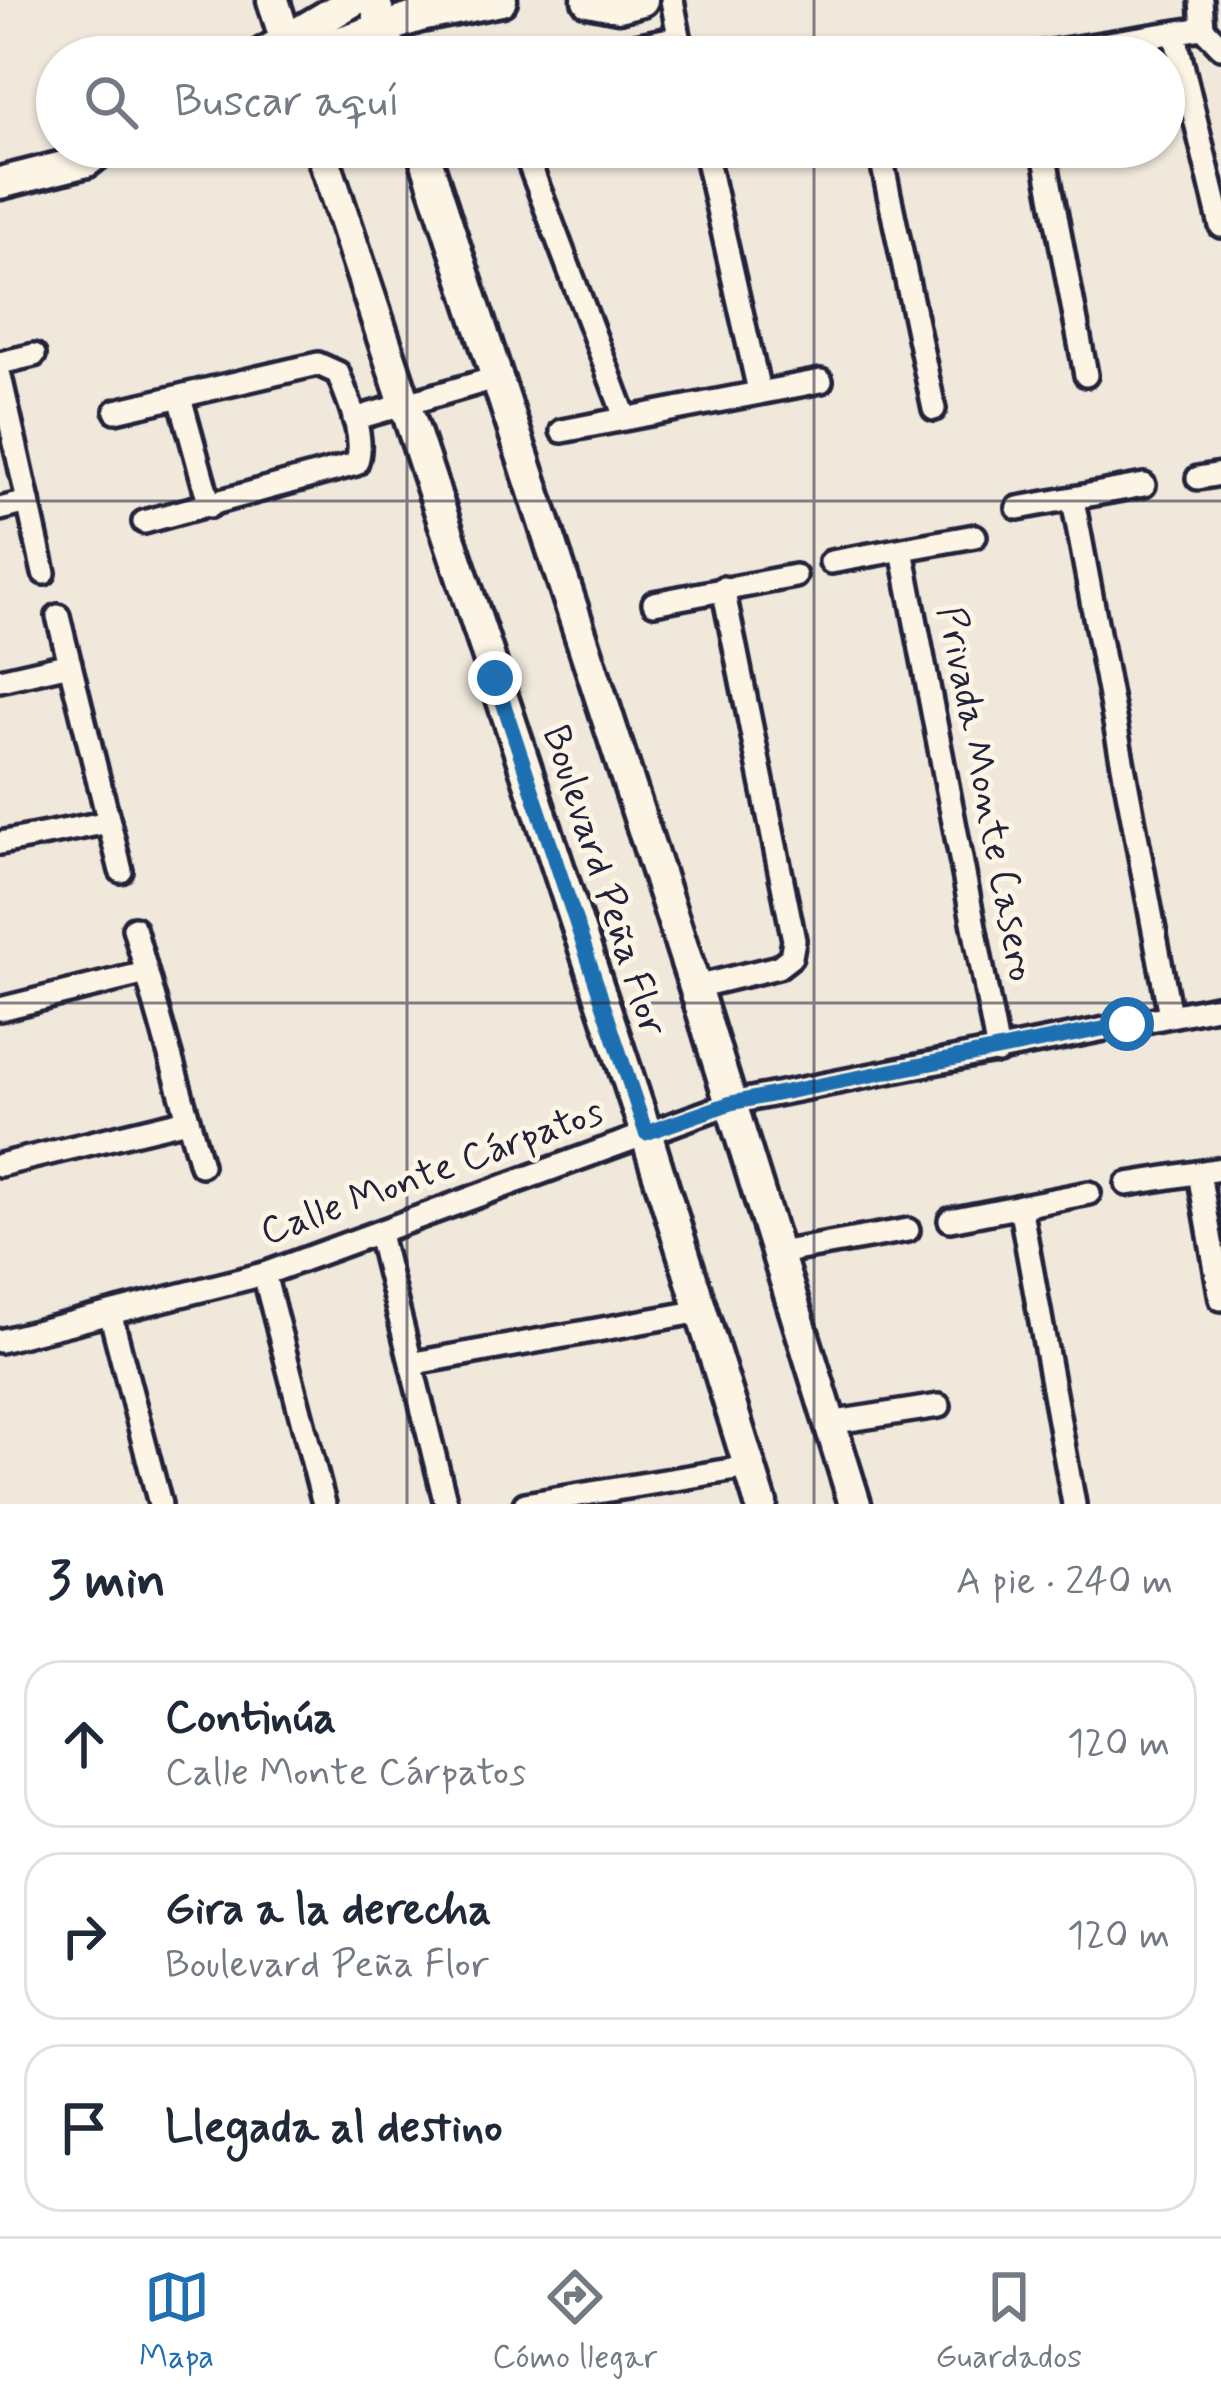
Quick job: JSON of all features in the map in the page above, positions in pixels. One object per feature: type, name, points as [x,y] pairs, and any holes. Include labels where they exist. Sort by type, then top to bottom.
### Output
[{"type":"main road","points":[[273,0],[285,36]]},
{"type":"main road","points":[[310,36],[354,0]]},
{"type":"main road","points":[[328,36],[378,14],[501,0]]},
{"type":"main road","points":[[587,0],[619,6],[642,0]]},
{"type":"main road","points":[[0,183],[59,168]]},
{"type":"main road","name":"Boulevard Peña Flor","points":[[327,168],[646,1133],[761,1504]]},
{"type":"main road","name":"Boulevard Peña Flor","points":[[429,168],[695,987],[855,1504]]},
{"type":"street","points":[[672,0],[679,36]]},
{"type":"street","points":[[1201,0],[1203,28],[1221,47]]},
{"type":"street","points":[[1168,36],[1203,28]]},
{"type":"street","points":[[1185,77],[1221,226]]},
{"type":"street","points":[[531,168],[625,417]]},
{"type":"street","points":[[709,168],[759,391]]},
{"type":"street","points":[[883,168],[934,409]]},
{"type":"street","points":[[1047,168],[1086,375]]},
{"type":"street","points":[[0,363],[34,355]]},
{"type":"street","points":[[116,411],[318,364],[338,373],[354,419],[361,455],[356,464],[144,522]]},
{"type":"street","points":[[0,376],[44,573]]},
{"type":"street","points":[[354,419],[499,377]]},
{"type":"street","points":[[562,431],[821,381]]},
{"type":"street","points":[[180,397],[210,506]]},
{"type":"street","points":[[1198,478],[1221,474]]},
{"type":"street","points":[[1018,508],[1144,485]]},
{"type":"street","points":[[1073,500],[1170,1015]]},
{"type":"street","points":[[0,509],[28,502]]},
{"type":"street","points":[[831,562],[975,536]]},
{"type":"street","name":"Privada Monte Casero","points":[[902,550],[998,1052]]},
{"type":"street","points":[[654,603],[795,576]]},
{"type":"street","points":[[695,987],[778,967],[790,958],[794,940],[723,588]]},
{"type":"street","points":[[58,616],[121,871]]},
{"type":"street","points":[[0,680],[70,664]]},
{"type":"street","points":[[0,843],[109,822]]},
{"type":"street","points":[[134,928],[201,1165]]},
{"type":"street","points":[[0,1009],[146,973]]},
{"type":"street","name":"Calle Monte Cárpatos","points":[[0,1341],[264,1274],[731,1103],[1221,1006]]},
{"type":"street","points":[[0,1166],[187,1120]]},
{"type":"street","points":[[1127,1184],[1210,1171],[1221,1299]]},
{"type":"street","points":[[950,1220],[1088,1193]]},
{"type":"street","points":[[1020,1206],[1074,1504]]},
{"type":"street","points":[[778,1253],[908,1230]]},
{"type":"street","points":[[379,1234],[415,1363],[446,1504]]},
{"type":"street","points":[[264,1274],[324,1504]]},
{"type":"street","points":[[415,1363],[702,1311]]},
{"type":"street","points":[[111,1316],[160,1504]]},
{"type":"street","points":[[829,1423],[939,1406]]},
{"type":"street","points":[[525,1504],[749,1467]]},
{"type":"route","points":[[495,678],[646,1133],[731,1103],[1127,1024]]}]
